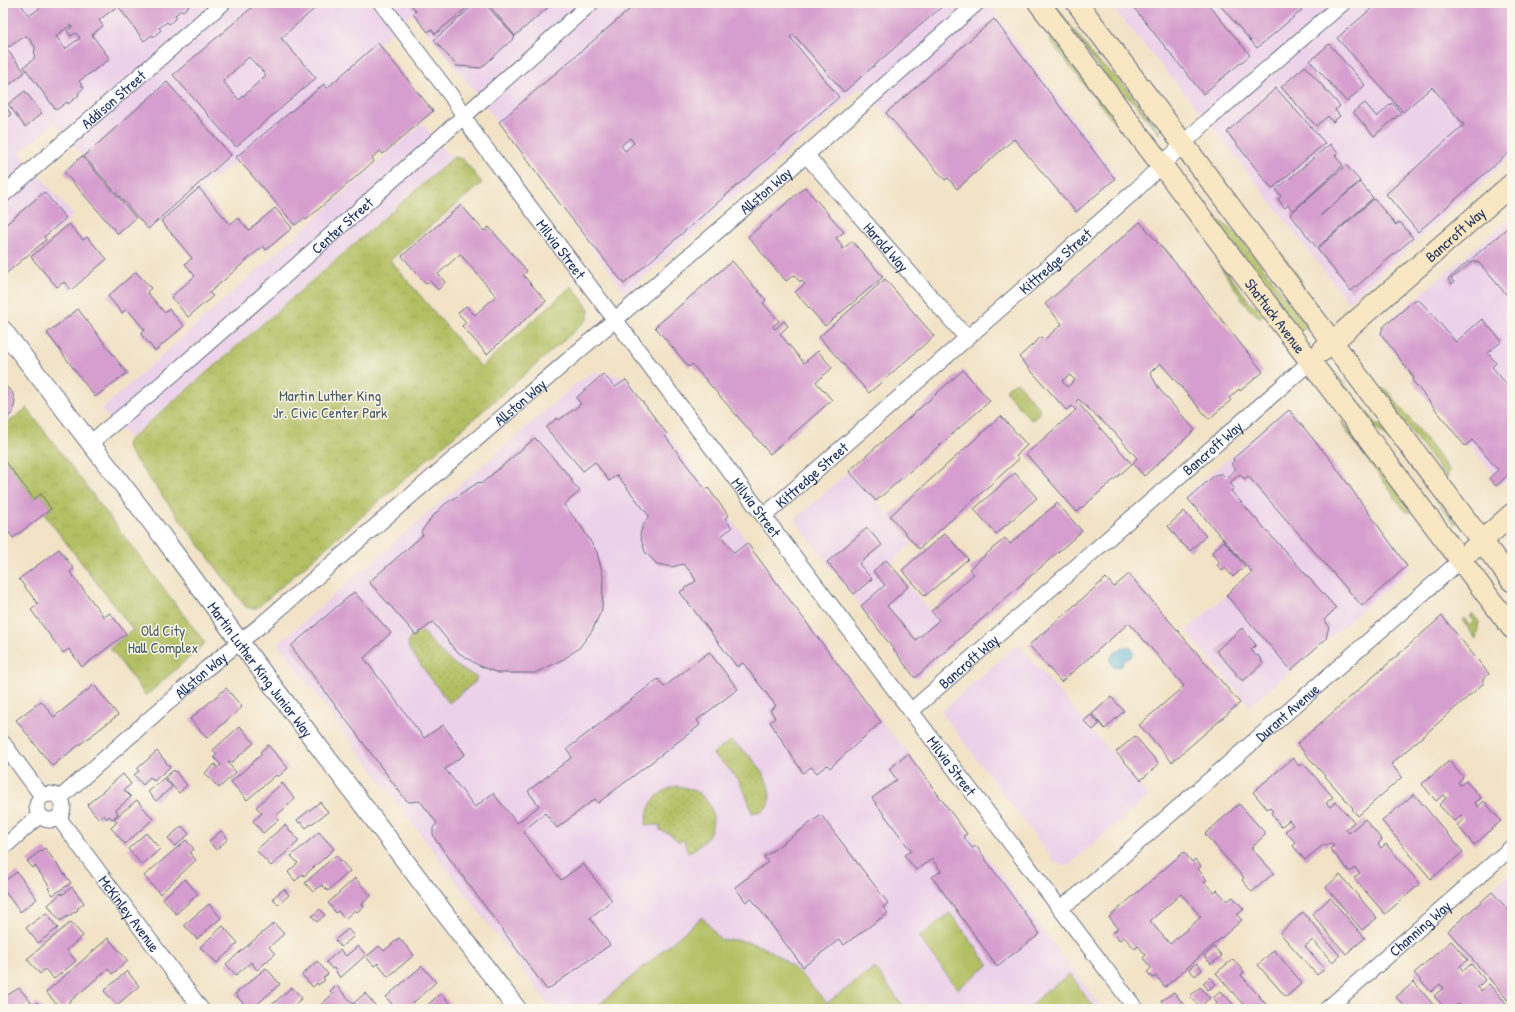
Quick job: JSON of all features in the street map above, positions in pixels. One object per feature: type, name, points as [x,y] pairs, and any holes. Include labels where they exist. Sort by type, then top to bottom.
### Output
[{"type":"main road","name":"Shattuck Avenue","points":[[1039,3],[1512,628]]},
{"type":"main road","name":"Shattuck Avenue","points":[[1076,3],[1512,581]]},
{"type":"main road","name":"Bancroft Way","points":[[1310,362],[1512,184]]},
{"type":"main road","name":"Durant Avenue","points":[[1461,560],[1512,514]]},
{"type":"street","name":"Addison Street","points":[[3,195],[223,3]]},
{"type":"street","name":"Milvia Street","points":[[381,3],[452,97],[477,137],[1136,1009]]},
{"type":"street","name":"Center Street","points":[[90,443],[163,382],[591,3]]},
{"type":"street","name":"Allston Way","points":[[60,798],[240,641],[273,615],[616,320],[806,155],[976,3]]},
{"type":"street","name":"Kittredge Street","points":[[764,516],[1136,190],[1208,120],[1343,3]]},
{"type":"street","name":"Harold Way","points":[[806,155],[967,338]]},
{"type":"street","name":"Martin Luther King Junior Way","points":[[3,330],[162,536],[517,1009]]},
{"type":"street","name":"Bancroft Way","points":[[912,712],[1310,362]]},
{"type":"street","name":"Durant Avenue","points":[[1060,908],[1077,896],[1461,560]]},
{"type":"street","points":[[3,743],[42,796]]},
{"type":"street","points":[[49,793],[60,798],[64,808],[58,818],[50,820],[40,815],[37,807],[39,799],[42,796],[49,793]]},
{"type":"street","points":[[3,848],[40,815]]},
{"type":"street","name":"McKinley Avenue","points":[[58,818],[201,1009]]},
{"type":"street","name":"Channing Way","points":[[1327,1009],[1512,847]]},
{"type":"shaded area","points":[[3,3],[988,3],[1117,177],[1077,213],[1014,139],[945,180],[861,87],[626,293],[465,79],[413,14],[327,89],[149,231],[54,123],[20,152],[74,216],[3,277]]},
{"type":"shaded area","points":[[1109,3],[1510,3],[1512,5],[1512,156],[1348,302],[1208,121]]},
{"type":"shaded area","points":[[422,123],[451,158],[130,438],[101,410]]},
{"type":"shaded area","points":[[1512,216],[1512,475],[1502,484],[1377,332]]},
{"type":"shaded area","points":[[604,372],[625,378],[630,383],[881,721],[909,754],[1103,1009],[552,1009],[278,644],[577,383],[592,373]]},
{"type":"shaded area","points":[[1289,407],[1412,567],[1250,706],[1186,631],[1252,572],[1185,496]]},
{"type":"shaded area","points":[[849,471],[913,543],[889,564],[958,642],[916,680],[795,520]]},
{"type":"shaded area","points":[[1018,644],[1149,796],[1069,865],[1062,865],[1055,862],[941,712]]},
{"type":"shaded area","points":[[1512,872],[1512,914],[1491,890]]},
{"type":"green space","points":[[1052,3],[1055,3],[1098,62],[1120,80],[1161,133],[1160,135],[1133,101],[1113,87]]},
{"type":"green space","points":[[1048,29],[1114,116],[1114,122],[1051,42]]},
{"type":"green space","name":"Martin Luther King Jr. Civic Center Park","points":[[454,157],[463,159],[482,183],[390,260],[481,367],[572,286],[589,309],[588,319],[258,607],[253,609],[248,608],[128,450],[127,442]]},
{"type":"green space","points":[[1211,214],[1238,235],[1308,326],[1298,333]]},
{"type":"green space","points":[[1259,223],[1301,280],[1303,289],[1256,225]]},
{"type":"green space","points":[[1221,264],[1252,305],[1261,306],[1264,315],[1261,318],[1249,309],[1221,268]]},
{"type":"green space","points":[[1334,371],[1374,421],[1389,432],[1457,523],[1455,524],[1387,437],[1366,421],[1331,374]]},
{"type":"green space","points":[[1017,382],[1041,411],[1031,420],[1006,392],[1008,387]]},
{"type":"green space","points":[[1379,388],[1388,391],[1449,470],[1448,477],[1445,477]]},
{"type":"green space","name":"Old City Hall Complex","points":[[27,408],[205,643],[146,696],[110,648],[133,630],[44,514],[51,509],[41,495],[34,499],[3,458],[3,426]]},
{"type":"green space","points":[[1342,421],[1413,511],[1411,513],[1405,511],[1345,429]]},
{"type":"green space","points":[[1473,614],[1479,622],[1476,639],[1462,620],[1464,618],[1469,625],[1474,621],[1470,616]]},
{"type":"green space","points":[[420,629],[453,663],[477,677],[475,682],[449,703],[409,649],[408,643],[411,637]]},
{"type":"green space","points":[[731,741],[754,761],[760,768],[765,778],[769,790],[770,800],[767,807],[761,811],[752,813],[746,795],[738,780],[720,760],[712,754]]},
{"type":"green space","points":[[677,786],[691,789],[702,796],[709,804],[712,814],[712,825],[708,836],[700,845],[688,853],[684,840],[679,842],[670,834],[660,830],[660,825],[646,825],[648,810],[654,800],[658,795]]},
{"type":"green space","points":[[950,913],[989,965],[957,989],[919,937]]},
{"type":"green space","points":[[702,917],[721,940],[738,940],[753,944],[768,950],[781,958],[794,968],[827,1003],[875,968],[905,1009],[594,1009]]},
{"type":"green space","points":[[1070,974],[1095,1009],[1028,1009],[1044,993]]},
{"type":"water","points":[[1123,647],[1130,647],[1134,652],[1131,657],[1123,661],[1122,666],[1114,667],[1110,660],[1112,655]]},
{"type":"building","points":[[3,3],[20,3],[29,16],[40,8],[38,6],[43,3],[189,3],[190,5],[175,15],[177,17],[169,24],[167,22],[159,28],[161,30],[153,37],[152,35],[144,41],[118,6],[99,20],[103,26],[92,35],[110,59],[79,81],[84,88],[78,93],[79,95],[68,104],[67,102],[56,110],[24,67],[34,59],[35,47],[28,37],[25,36],[9,47],[3,39]],"holes":[[[71,25],[72,27],[67,31],[71,36],[76,33],[80,38],[65,49],[56,36]]]},
{"type":"building","points":[[257,3],[321,3],[281,38],[316,78],[236,147],[173,75]],"holes":[[[249,57],[266,75],[239,100],[223,81]]]},
{"type":"building","points":[[413,3],[473,3],[435,34],[431,29],[428,32],[413,14],[416,11],[411,5]]},
{"type":"building","points":[[476,3],[484,3],[515,37],[481,68],[457,66],[434,40]]},
{"type":"building","points":[[487,3],[553,3],[515,36]]},
{"type":"building","points":[[637,3],[946,3],[844,92],[793,34],[790,37],[839,97],[624,284],[560,204],[499,122]],"holes":[[[630,138],[634,143],[625,151],[621,146]]]},
{"type":"building","points":[[1130,3],[1207,3],[1250,55],[1203,94]]},
{"type":"building","points":[[1218,3],[1296,3],[1302,10],[1257,48]]},
{"type":"building","points":[[1378,3],[1505,3],[1512,9],[1512,150],[1418,232],[1386,194],[1464,125],[1432,87],[1403,112],[1337,38]]},
{"type":"building","points":[[994,19],[1115,179],[1076,212],[1014,139],[957,189],[948,178],[945,180],[886,113]]},
{"type":"building","points":[[378,43],[433,111],[383,154],[380,151],[372,158],[374,161],[306,220],[304,218],[295,225],[236,157],[324,84],[327,88]]},
{"type":"building","points":[[1329,44],[1365,85],[1347,102],[1310,61]]},
{"type":"building","points":[[3,45],[25,72],[3,90]]},
{"type":"building","points":[[1305,66],[1340,106],[1335,110],[1340,116],[1333,122],[1328,116],[1316,126],[1281,87]]},
{"type":"building","points":[[167,82],[231,155],[148,229],[84,156]]},
{"type":"building","points":[[1276,88],[1325,143],[1272,189],[1227,132]]},
{"type":"building","points":[[25,91],[42,113],[25,127],[8,104]]},
{"type":"building","points":[[3,103],[11,114],[3,121]]},
{"type":"building","points":[[1365,103],[1377,117],[1392,103],[1401,113],[1374,136],[1353,112]]},
{"type":"building","points":[[1330,144],[1338,153],[1335,156],[1343,165],[1293,211],[1288,205],[1285,208],[1278,199],[1281,196],[1276,190]]},
{"type":"building","points":[[82,156],[136,218],[118,234],[64,172]]},
{"type":"building","points":[[1346,165],[1360,181],[1320,216],[1360,182],[1373,198],[1317,248],[1290,214]]},
{"type":"building","points":[[805,187],[844,232],[836,238],[842,245],[841,246],[843,249],[852,241],[883,277],[825,326],[795,292],[805,284],[801,280],[800,282],[794,275],[786,281],[748,237]]},
{"type":"building","points":[[199,188],[230,224],[238,218],[249,230],[275,208],[292,228],[266,250],[263,246],[209,293],[213,296],[188,317],[171,297],[195,276],[185,264],[192,258],[161,221]]},
{"type":"building","points":[[44,192],[66,218],[44,237],[46,240],[3,276],[3,227]]},
{"type":"building","points":[[1374,199],[1396,225],[1400,222],[1413,238],[1351,291],[1317,249]]},
{"type":"building","points":[[461,205],[484,231],[489,227],[527,271],[523,275],[546,301],[487,354],[462,326],[466,322],[458,313],[466,306],[475,315],[496,296],[460,254],[438,274],[445,282],[438,290],[430,281],[426,284],[402,256]]},
{"type":"building","points":[[1140,222],[1185,274],[1263,372],[1240,391],[1239,389],[1229,398],[1231,400],[1209,419],[1160,363],[1150,373],[1160,390],[1195,430],[1144,476],[1133,463],[1137,458],[1114,432],[1078,399],[1076,401],[1132,464],[1077,512],[1026,454],[1076,410],[1072,406],[1066,410],[1019,357],[1041,337],[1044,340],[1062,324],[1045,304]],"holes":[[[1070,375],[1075,380],[1067,387],[1062,381]]]},
{"type":"building","points":[[69,224],[83,240],[87,237],[107,259],[71,290],[64,282],[57,287],[31,257]]},
{"type":"building","points":[[1512,224],[1512,301],[1478,262],[1476,263],[1474,260],[1451,279],[1454,282],[1452,284],[1448,279]]},
{"type":"building","points":[[732,261],[766,300],[763,303],[779,321],[773,326],[775,329],[784,321],[788,326],[780,334],[804,363],[818,351],[832,368],[816,382],[832,400],[770,454],[692,364],[689,367],[655,327]]},
{"type":"building","points":[[136,272],[151,288],[147,292],[165,313],[169,309],[184,326],[155,351],[141,334],[145,330],[127,309],[122,313],[108,296]]},
{"type":"building","points":[[885,279],[934,336],[869,393],[819,337]]},
{"type":"building","points":[[1415,300],[1419,300],[1423,304],[1456,342],[1482,319],[1502,341],[1488,353],[1496,363],[1492,367],[1512,390],[1512,472],[1496,486],[1489,478],[1498,470],[1472,440],[1465,446],[1412,380],[1414,378],[1381,334],[1383,327]]},
{"type":"building","points":[[78,309],[127,373],[95,397],[47,333]]},
{"type":"building","points":[[963,370],[990,401],[876,501],[849,471]]},
{"type":"building","points":[[603,374],[615,387],[626,380],[667,434],[665,436],[705,489],[708,488],[729,516],[725,518],[732,528],[721,536],[734,553],[747,543],[881,722],[830,768],[827,765],[817,773],[811,767],[803,773],[770,722],[775,718],[770,710],[776,706],[743,663],[737,667],[680,592],[696,581],[691,572],[683,564],[672,567],[657,564],[645,552],[640,535],[642,527],[649,516],[617,475],[609,481],[595,462],[583,471],[546,428],[557,418],[559,420],[581,404],[576,398]]},
{"type":"building","points":[[3,384],[12,392],[15,401],[13,412],[3,422]]},
{"type":"building","points":[[1289,410],[1330,459],[1407,566],[1362,606],[1248,476],[1244,479],[1240,474],[1230,483],[1234,488],[1231,491],[1336,608],[1324,620],[1329,626],[1326,639],[1291,670],[1226,595],[1252,572],[1188,499],[1216,474],[1218,475],[1221,473],[1226,478],[1236,469],[1231,464],[1234,461],[1233,459]]},
{"type":"building","points":[[1001,416],[1027,445],[1016,456],[1019,459],[919,549],[890,516]]},
{"type":"building","points":[[535,438],[573,480],[571,481],[580,491],[564,505],[581,526],[597,552],[603,576],[602,609],[592,631],[579,648],[564,659],[535,673],[498,673],[478,665],[456,651],[433,622],[416,635],[369,582],[423,535],[421,532],[431,518],[445,504],[479,482],[481,484]]},
{"type":"building","points":[[3,458],[34,499],[41,494],[51,509],[13,538],[3,525]]},
{"type":"building","points":[[1015,473],[1037,498],[996,534],[974,509]]},
{"type":"building","points":[[1057,503],[1082,531],[915,678],[861,606],[885,585],[873,571],[886,560],[909,586],[887,606],[916,640],[939,620],[931,611],[974,574],[969,569],[1005,538],[1010,544]]},
{"type":"building","points":[[1184,511],[1206,536],[1190,551],[1182,544],[1168,526]]},
{"type":"building","points":[[867,528],[882,545],[859,564],[872,579],[854,594],[827,562]]},
{"type":"building","points":[[945,533],[968,559],[925,596],[902,570]]},
{"type":"building","points":[[1224,541],[1245,566],[1233,577],[1225,568],[1222,571],[1217,565],[1220,562],[1211,553]]},
{"type":"building","points":[[59,549],[74,569],[70,572],[104,617],[110,613],[126,634],[82,667],[69,649],[63,653],[31,610],[38,604],[19,579]]},
{"type":"building","points":[[1129,574],[1240,703],[1172,762],[1139,725],[1184,686],[1129,623],[1061,682],[1029,645],[1106,578],[1114,587]]},
{"type":"building","points":[[354,592],[391,633],[364,658],[424,738],[443,725],[465,754],[445,769],[475,807],[493,793],[517,823],[539,806],[528,791],[572,757],[567,749],[658,679],[664,687],[709,652],[738,689],[697,720],[700,725],[598,803],[595,799],[557,828],[545,813],[523,831],[561,880],[583,864],[612,900],[590,918],[610,945],[547,990],[435,839],[433,828],[437,823],[420,801],[409,802],[405,799],[291,646]]},
{"type":"building","points":[[1442,616],[1489,674],[1482,680],[1485,682],[1391,764],[1402,777],[1358,816],[1352,809],[1353,808],[1297,744]]},
{"type":"building","points":[[1242,628],[1256,645],[1251,650],[1256,656],[1258,655],[1263,663],[1243,681],[1216,651]]},
{"type":"building","points":[[94,685],[118,715],[52,766],[16,720],[41,701],[54,717]]},
{"type":"building","points":[[226,688],[242,707],[207,738],[190,719]]},
{"type":"building","points":[[1111,697],[1124,711],[1105,729],[1092,714]]},
{"type":"building","points":[[1091,715],[1099,724],[1093,730],[1084,721]]},
{"type":"building","points":[[240,726],[254,743],[231,763],[230,761],[228,763],[236,772],[219,788],[205,773],[215,764],[217,768],[221,765],[214,757],[217,755],[213,750]]},
{"type":"building","points":[[1135,736],[1159,764],[1141,780],[1116,752]]},
{"type":"building","points":[[268,745],[288,768],[278,777],[276,775],[247,800],[231,782],[262,754],[260,752]]},
{"type":"building","points":[[157,751],[170,767],[154,781],[150,777],[143,785],[134,775],[139,771],[137,769]]},
{"type":"building","points":[[908,754],[967,834],[963,836],[972,848],[976,846],[1040,934],[997,966],[932,877],[941,871],[932,859],[916,870],[904,855],[911,851],[872,798],[897,780],[889,769]]},
{"type":"building","points":[[1293,758],[1299,766],[1303,763],[1333,797],[1326,803],[1330,807],[1336,802],[1354,822],[1346,829],[1349,833],[1365,819],[1382,840],[1378,844],[1381,848],[1386,844],[1420,884],[1385,914],[1354,878],[1360,873],[1355,868],[1350,872],[1330,849],[1334,846],[1330,843],[1326,846],[1324,844],[1305,860],[1293,846],[1296,843],[1285,831],[1293,825],[1289,820],[1281,827],[1271,813],[1273,811],[1269,807],[1267,809],[1253,792]]},
{"type":"building","points":[[1449,761],[1463,777],[1458,782],[1460,785],[1466,781],[1481,798],[1475,803],[1478,807],[1484,801],[1501,821],[1474,845],[1457,825],[1464,819],[1461,815],[1454,821],[1439,805],[1446,798],[1443,795],[1436,801],[1422,784]]},
{"type":"building","points":[[174,770],[187,785],[179,793],[165,777]]},
{"type":"building","points":[[123,774],[131,784],[124,790],[131,797],[116,810],[118,814],[112,819],[109,816],[107,819],[104,815],[99,819],[87,805]]},
{"type":"building","points":[[164,778],[172,787],[156,801],[148,792]]},
{"type":"building","points":[[282,783],[295,799],[276,816],[278,820],[263,833],[253,821],[262,813],[256,807]]},
{"type":"building","points":[[1414,794],[1463,852],[1431,879],[1382,821]]},
{"type":"building","points":[[137,800],[153,819],[125,844],[111,828],[117,822],[114,819]]},
{"type":"building","points":[[320,802],[328,812],[306,828],[301,822],[299,823],[297,820]]},
{"type":"building","points":[[1239,804],[1266,834],[1251,848],[1274,873],[1252,892],[1242,880],[1244,878],[1205,834]]},
{"type":"building","points":[[821,815],[888,903],[883,907],[888,913],[844,945],[840,939],[803,967],[751,898],[746,902],[735,887],[768,862],[764,857]]},
{"type":"building","points":[[285,825],[299,841],[271,866],[256,850]]},
{"type":"building","points":[[182,826],[189,834],[175,846],[168,838]]},
{"type":"building","points":[[221,831],[228,839],[216,850],[209,841]]},
{"type":"building","points":[[319,832],[334,849],[304,876],[303,874],[295,881],[288,872],[298,863],[291,856]]},
{"type":"building","points":[[146,833],[160,849],[142,865],[128,849]]},
{"type":"building","points":[[186,840],[194,849],[190,853],[196,860],[160,894],[144,876]]},
{"type":"building","points":[[45,848],[71,883],[53,895],[48,888],[50,887],[35,866],[33,868],[27,861]]},
{"type":"building","points":[[1184,852],[1192,862],[1195,859],[1201,866],[1198,869],[1207,880],[1204,882],[1214,893],[1217,890],[1227,901],[1233,897],[1244,909],[1237,915],[1242,920],[1165,987],[1156,976],[1153,978],[1147,972],[1151,968],[1143,958],[1146,955],[1138,946],[1135,949],[1124,937],[1120,940],[1113,933],[1118,928],[1109,917]],"holes":[[[1181,894],[1201,917],[1170,944],[1150,921]]]},
{"type":"building","points":[[336,855],[350,871],[328,891],[322,885],[313,892],[305,883]]},
{"type":"building","points":[[17,872],[37,899],[20,912],[3,889],[3,882]]},
{"type":"building","points":[[1340,875],[1377,918],[1362,930],[1326,887]]},
{"type":"building","points":[[355,878],[371,896],[362,904],[364,906],[357,912],[355,910],[345,919],[338,911],[336,913],[328,903]]},
{"type":"building","points":[[185,879],[198,894],[176,914],[163,898]]},
{"type":"building","points":[[72,887],[84,903],[77,909],[78,910],[60,921],[48,905],[61,893],[62,895]]},
{"type":"building","points":[[284,889],[289,895],[278,905],[273,898]]},
{"type":"building","points":[[1492,892],[1512,914],[1512,1005],[1448,931]]},
{"type":"building","points":[[1330,898],[1365,938],[1346,954],[1312,914]]},
{"type":"building","points":[[209,904],[221,918],[197,939],[184,925]]},
{"type":"building","points":[[320,909],[325,915],[317,922],[312,916]]},
{"type":"building","points":[[1303,912],[1340,956],[1332,962],[1313,940],[1305,946],[1325,969],[1317,975],[1280,933]]},
{"type":"building","points":[[46,913],[58,928],[38,943],[26,928]]},
{"type":"building","points":[[71,922],[83,936],[67,950],[76,961],[54,979],[45,969],[40,974],[27,959]]},
{"type":"building","points":[[274,923],[284,934],[269,947],[275,954],[257,970],[251,962],[236,975],[226,964]]},
{"type":"building","points":[[223,926],[238,943],[217,963],[200,947]]},
{"type":"building","points":[[348,929],[354,936],[341,947],[335,940]]},
{"type":"building","points":[[108,938],[128,961],[112,974],[108,969],[61,1009],[46,992]]},
{"type":"building","points":[[399,938],[414,955],[388,977],[378,963],[374,966],[366,957],[379,946],[384,951]]},
{"type":"building","points":[[1451,941],[1468,960],[1460,966],[1463,971],[1471,964],[1485,980],[1478,987],[1481,991],[1489,984],[1506,1003],[1499,1009],[1462,1009],[1458,1004],[1452,1009],[1446,1009],[1434,996],[1443,988],[1440,984],[1431,992],[1414,973]]},
{"type":"building","points":[[358,946],[366,955],[340,978],[334,968],[332,969],[326,962],[340,950],[346,956]]},
{"type":"building","points":[[1214,947],[1222,956],[1211,964],[1204,956]]},
{"type":"building","points":[[1274,950],[1302,983],[1286,997],[1258,965]]},
{"type":"building","points":[[1233,959],[1244,972],[1241,975],[1270,1009],[1247,1009],[1216,973]]},
{"type":"building","points":[[317,961],[328,974],[323,978],[325,980],[318,985],[317,983],[313,987],[302,975]]},
{"type":"building","points":[[1197,963],[1202,970],[1195,976],[1189,969]]},
{"type":"building","points":[[422,966],[436,982],[413,1003],[415,1005],[410,1009],[396,1009],[386,997]]},
{"type":"building","points":[[266,968],[280,984],[252,1009],[248,1009],[235,994]]},
{"type":"building","points":[[127,971],[139,986],[117,1005],[104,991]]},
{"type":"building","points":[[1210,977],[1216,984],[1208,990],[1203,983]]},
{"type":"building","points":[[1414,982],[1437,1009],[1407,1009],[1396,997]]},
{"type":"building","points":[[336,985],[354,1005],[350,1009],[316,1009],[333,994],[330,991]]},
{"type":"building","points":[[292,987],[302,998],[293,1006],[296,1009],[267,1009]]},
{"type":"building","points":[[1200,987],[1210,998],[1200,1007],[1190,996]]},
{"type":"building","points":[[19,988],[31,1002],[22,1009],[3,1009],[3,998]]},
{"type":"building","points":[[1221,991],[1237,1009],[1211,1009],[1218,1003],[1213,998]]},
{"type":"building","points":[[1174,992],[1184,1005],[1180,1009],[1168,1009],[1161,1001]]},
{"type":"building","points":[[365,993],[375,1005],[370,1009],[359,1009],[354,1003]]},
{"type":"building","points":[[441,993],[455,1009],[423,1009]]},
{"type":"building","points":[[37,1002],[43,1009],[28,1009]]}]
